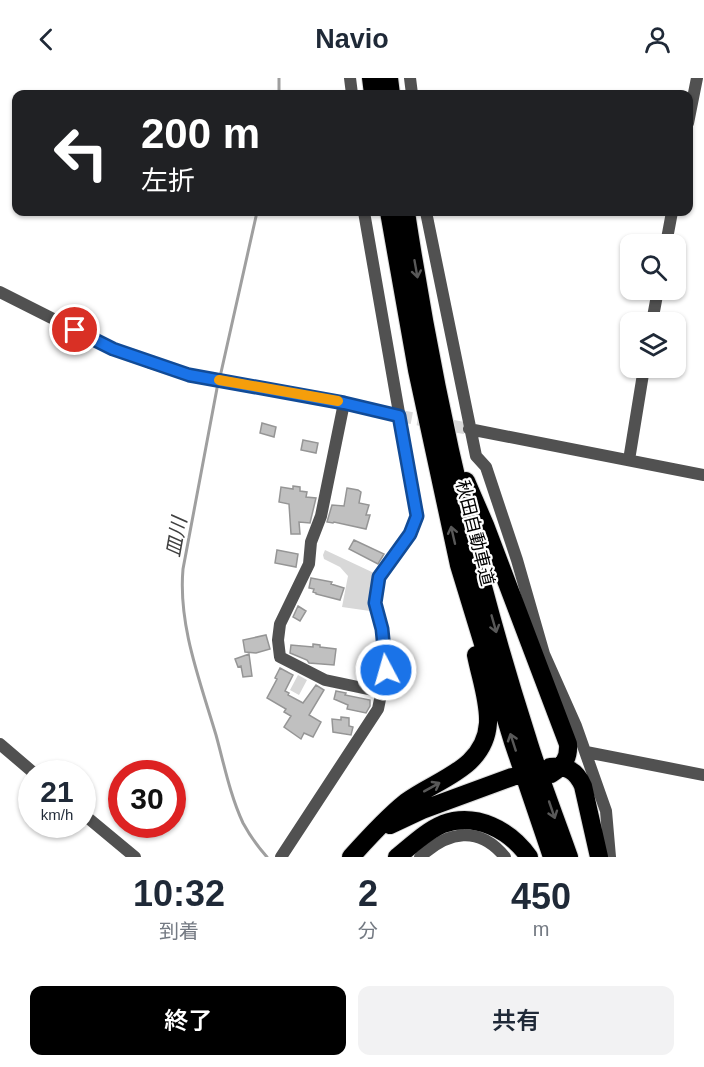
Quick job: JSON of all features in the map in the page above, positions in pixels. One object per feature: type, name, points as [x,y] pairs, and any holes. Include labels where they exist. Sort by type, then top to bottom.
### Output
[{"type":"highway","name":"秋田自動車道","points":[[390,216],[417,370],[459,565],[513,742],[552,857]]},
{"type":"highway","name":"秋田自動車道","points":[[407,216],[447,438],[492,617],[527,738],[568,857]]},
{"type":"highway","points":[[447,438],[485,525],[568,744],[569,753],[554,769],[572,770],[579,777],[599,857]]},
{"type":"highway","points":[[351,857],[409,800],[465,767],[481,747],[486,735],[488,713],[459,565]]},
{"type":"highway","points":[[370,836],[422,810],[513,782],[438,814],[415,830],[392,857]]},
{"type":"highway","points":[[397,857],[428,832],[443,824],[466,820],[492,825],[505,832],[529,857]]},
{"type":"street","points":[[693,95],[696,78]]},
{"type":"street","points":[[281,857],[378,709],[386,670],[382,629],[375,603],[379,577],[410,534],[417,516],[364,216]]},
{"type":"street","points":[[427,216],[476,456],[486,467],[517,560],[544,654],[586,752],[606,811],[610,857]]},
{"type":"street","points":[[668,234],[671,216]]},
{"type":"street","points":[[0,292],[113,349],[189,375],[344,403],[399,416]]},
{"type":"street","points":[[629,460],[642,378]]},
{"type":"street","points":[[344,403],[321,516],[311,542],[309,564],[280,624],[278,640],[280,657],[325,680],[382,692]]},
{"type":"street","points":[[469,429],[704,475]]},
{"type":"street","points":[[0,744],[19,760]]},
{"type":"street","points":[[586,752],[704,775]]},
{"type":"street","points":[[96,825],[135,857]]},
{"type":"street","points":[[420,857],[440,841],[461,834],[480,837],[497,848],[505,857]]},
{"type":"shaded area","points":[[325,550],[374,573],[370,611],[342,607],[348,576],[340,567],[324,559]]},
{"type":"shaded area","points":[[298,675],[307,680],[299,695],[290,690]]},
{"type":"building","points":[[262,423],[276,427],[274,437],[260,433]]},
{"type":"building","points":[[303,440],[318,443],[316,453],[301,450]]},
{"type":"building","points":[[293,486],[300,487],[300,491],[307,492],[306,497],[316,498],[310,523],[299,522],[300,534],[291,534],[289,504],[279,502],[281,487],[293,489]]},
{"type":"building","points":[[347,488],[361,492],[359,503],[369,505],[366,515],[370,515],[366,529],[327,522],[332,505],[344,506]]},
{"type":"building","points":[[354,540],[384,554],[378,564],[349,549]]},
{"type":"building","points":[[277,550],[298,554],[296,567],[275,563]]},
{"type":"building","points":[[311,578],[332,582],[331,584],[344,588],[340,600],[313,592],[314,589],[309,588]]},
{"type":"building","points":[[298,606],[306,611],[300,621],[293,617]]},
{"type":"building","points":[[266,635],[270,649],[256,653],[245,652],[243,640]]},
{"type":"building","points":[[313,644],[336,649],[334,665],[309,663],[290,653],[291,645],[313,647]]},
{"type":"building","points":[[249,654],[252,676],[243,677],[241,666],[238,667],[235,659]]},
{"type":"building","points":[[280,668],[293,675],[285,691],[303,703],[316,685],[324,690],[309,715],[321,722],[313,737],[304,733],[301,739],[284,727],[291,716],[284,712],[286,709],[267,698]]},
{"type":"building","points":[[336,691],[370,700],[366,713],[347,709],[348,705],[334,699]]},
{"type":"building","points":[[341,717],[349,718],[349,726],[353,727],[351,735],[333,732],[332,719],[341,720]]},
{"type":"waterway","name":"皿川","points":[[279,78],[279,90]]},
{"type":"waterway","name":"皿川","points":[[220,377],[256,216]]},
{"type":"waterway","name":"皿川","points":[[218,383],[183,569],[184,611],[197,674],[234,802],[245,827],[267,857]]},
{"type":"tunnel","points":[[400,416],[469,429]]},
{"type":"slow traffic","points":[[219,380],[338,401]]},
{"type":"route","points":[[75,330],[113,349],[189,375],[344,403],[399,416],[417,516],[410,534],[379,577],[375,603],[382,629],[386,670]]}]
